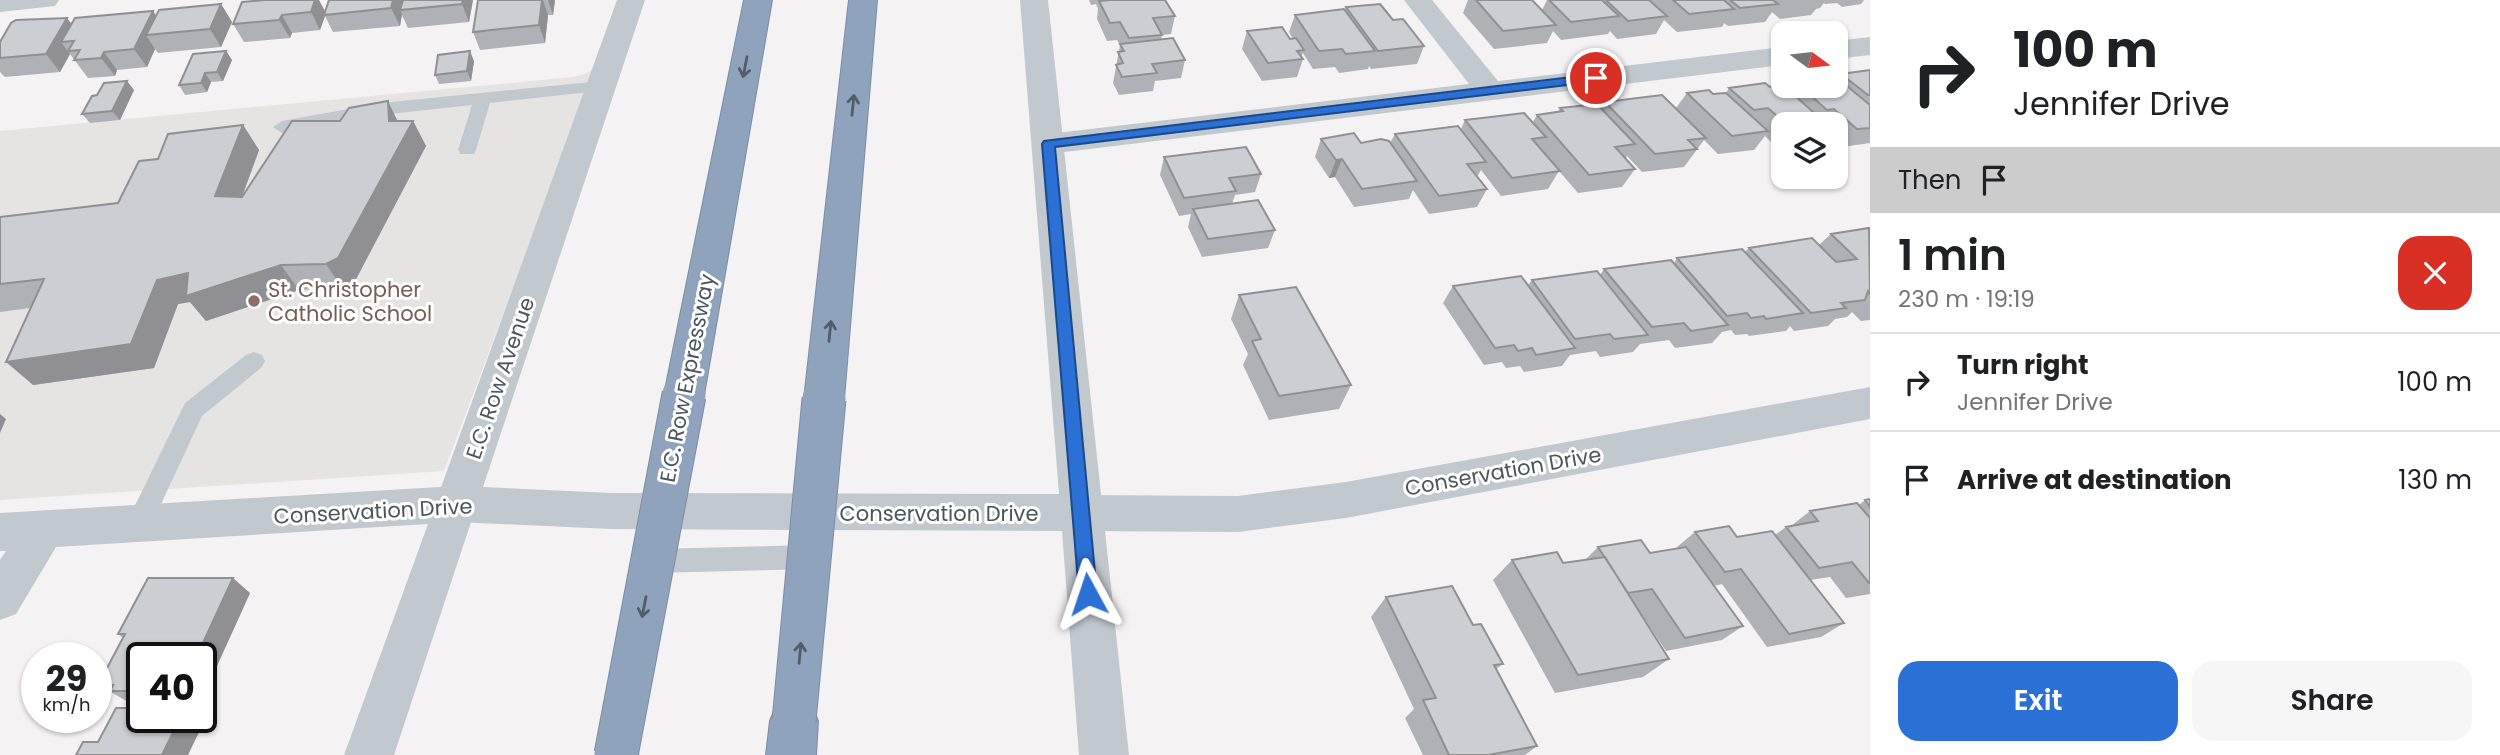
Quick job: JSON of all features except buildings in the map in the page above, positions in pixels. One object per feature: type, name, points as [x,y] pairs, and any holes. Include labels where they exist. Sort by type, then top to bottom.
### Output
[{"type":"highway","name":"E.C. Row Expressway","points":[[616,755],[758,0]]},
{"type":"highway","points":[[792,738],[863,0]]},
{"type":"street","points":[[0,4],[44,0]]},
{"type":"street","name":"E.C. Row Avenue","points":[[369,755],[631,0]]},
{"type":"street","points":[[1034,0],[1104,755]]},
{"type":"street","points":[[1418,0],[1489,90]]},
{"type":"street","points":[[1848,49],[1870,46]]},
{"type":"street","points":[[1048,144],[1771,57]]},
{"type":"street","name":"Conservation Drive","points":[[0,532],[456,505],[611,511],[1238,514],[1346,500],[1870,403]]},
{"type":"street","points":[[0,599],[45,528]]},
{"type":"lane","points":[[282,127],[381,109],[601,86]]},
{"type":"lane","points":[[467,150],[483,98]]},
{"type":"lane","points":[[140,522],[193,410],[254,361]]},
{"type":"lane","points":[[653,561],[808,557]]},
{"type":"shaded area","name":"St. Christopher Catholic School","points":[[597,66],[444,471],[0,500],[0,131],[573,77],[585,74]]},
{"type":"place","name":"St. Christopher Catholic School","points":[[254,301]]},
{"type":"route","points":[[1088,594],[1048,144],[1596,78]]}]
